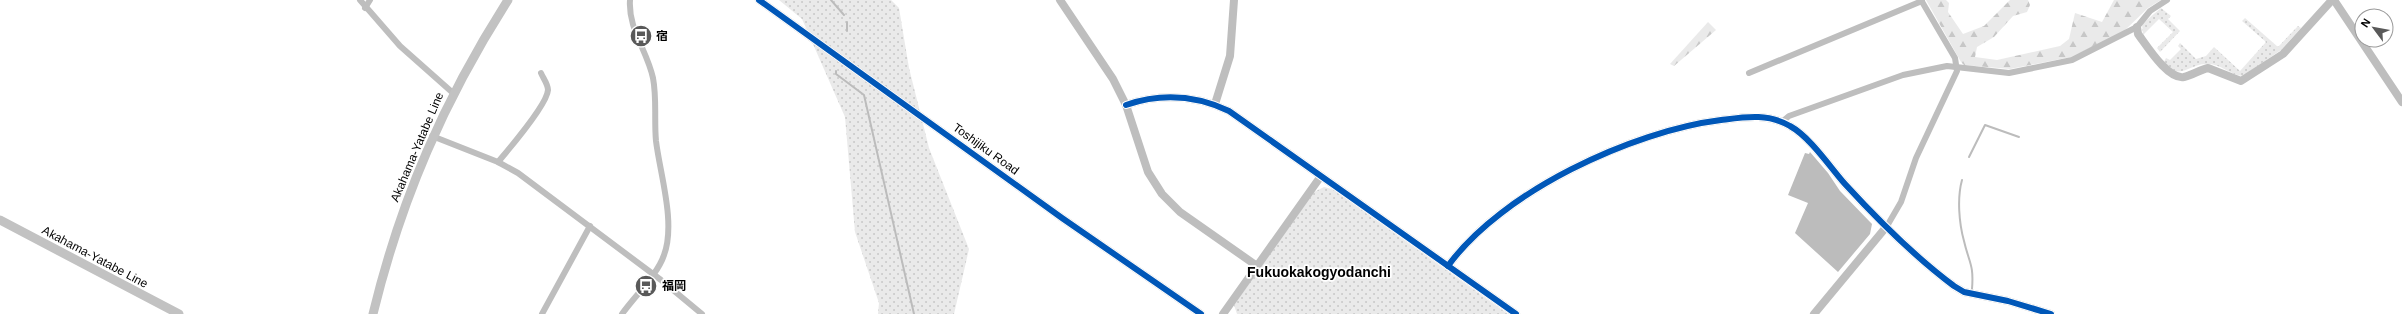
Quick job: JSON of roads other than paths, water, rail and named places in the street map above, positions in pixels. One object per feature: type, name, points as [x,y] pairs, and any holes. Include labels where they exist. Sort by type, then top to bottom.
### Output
[{"type":"main road","name":"Akahama-Yatabe Line","points":[[373,314],[390,248],[403,208],[432,136],[453,93],[508,0]]},
{"type":"main road","name":"Akahama-Yatabe Line","points":[[0,220],[179,314]]},
{"type":"street","points":[[360,0],[365,8],[400,46],[453,93]]},
{"type":"street","points":[[365,8],[370,0]]},
{"type":"street","points":[[622,314],[664,257],[668,227],[656,139],[657,118],[653,78],[634,29],[630,0]]},
{"type":"street","name":"Toshijiku Road","points":[[759,0],[1062,218],[1202,314]]},
{"type":"street","points":[[1060,0],[1096,52],[1126,105],[1148,172],[1162,194],[1180,212],[1257,266]]},
{"type":"street","points":[[1215,104],[1230,56],[1234,0]]},
{"type":"street","points":[[1749,73],[1922,0],[1957,66],[1956,76],[1938,108],[1916,158],[1901,202],[1887,226],[1814,314]]},
{"type":"street","points":[[1783,122],[1789,116],[1903,76],[1947,66],[2009,72],[2072,60],[2137,27],[2150,11],[2168,0]]},
{"type":"street","points":[[2137,27],[2138,34],[2169,73],[2177,77],[2185,77],[2208,68],[2241,81],[2283,54],[2333,0],[2402,102]]},
{"type":"street","points":[[498,162],[536,114],[546,97],[548,88],[541,73]]},
{"type":"street","points":[[1126,105],[1162,97],[1194,99],[1215,104],[1229,111],[1516,314]]},
{"type":"street","points":[[1448,266],[1467,242],[1482,229],[1529,194],[1555,177],[1624,144],[1674,128],[1713,120],[1755,116],[1783,122],[1801,134],[1846,185],[1887,226],[1943,278],[1959,290],[2051,314]]},
{"type":"street","points":[[432,136],[498,162],[518,173],[653,273],[702,314]]},
{"type":"street","points":[[1223,314],[1321,176]]},
{"type":"street","points":[[542,314],[590,226]]},
{"type":"waterway","points":[[831,0],[844,15]]},
{"type":"waterway","points":[[847,22],[847,31]]},
{"type":"waterway","points":[[836,71],[836,74],[864,95],[914,314]]},
{"type":"waterway","points":[[1969,157],[1985,125],[2019,137]]},
{"type":"waterway","points":[[1962,180],[1959,202],[1960,219],[1962,234],[1972,269],[1972,289]]},
{"type":"place","name":"宿","points":[[641,36]]},
{"type":"place","name":"福岡","points":[[646,286]]},
{"type":"district","name":"Fukuokakogyodanchi","points":[[1319,272]]}]
